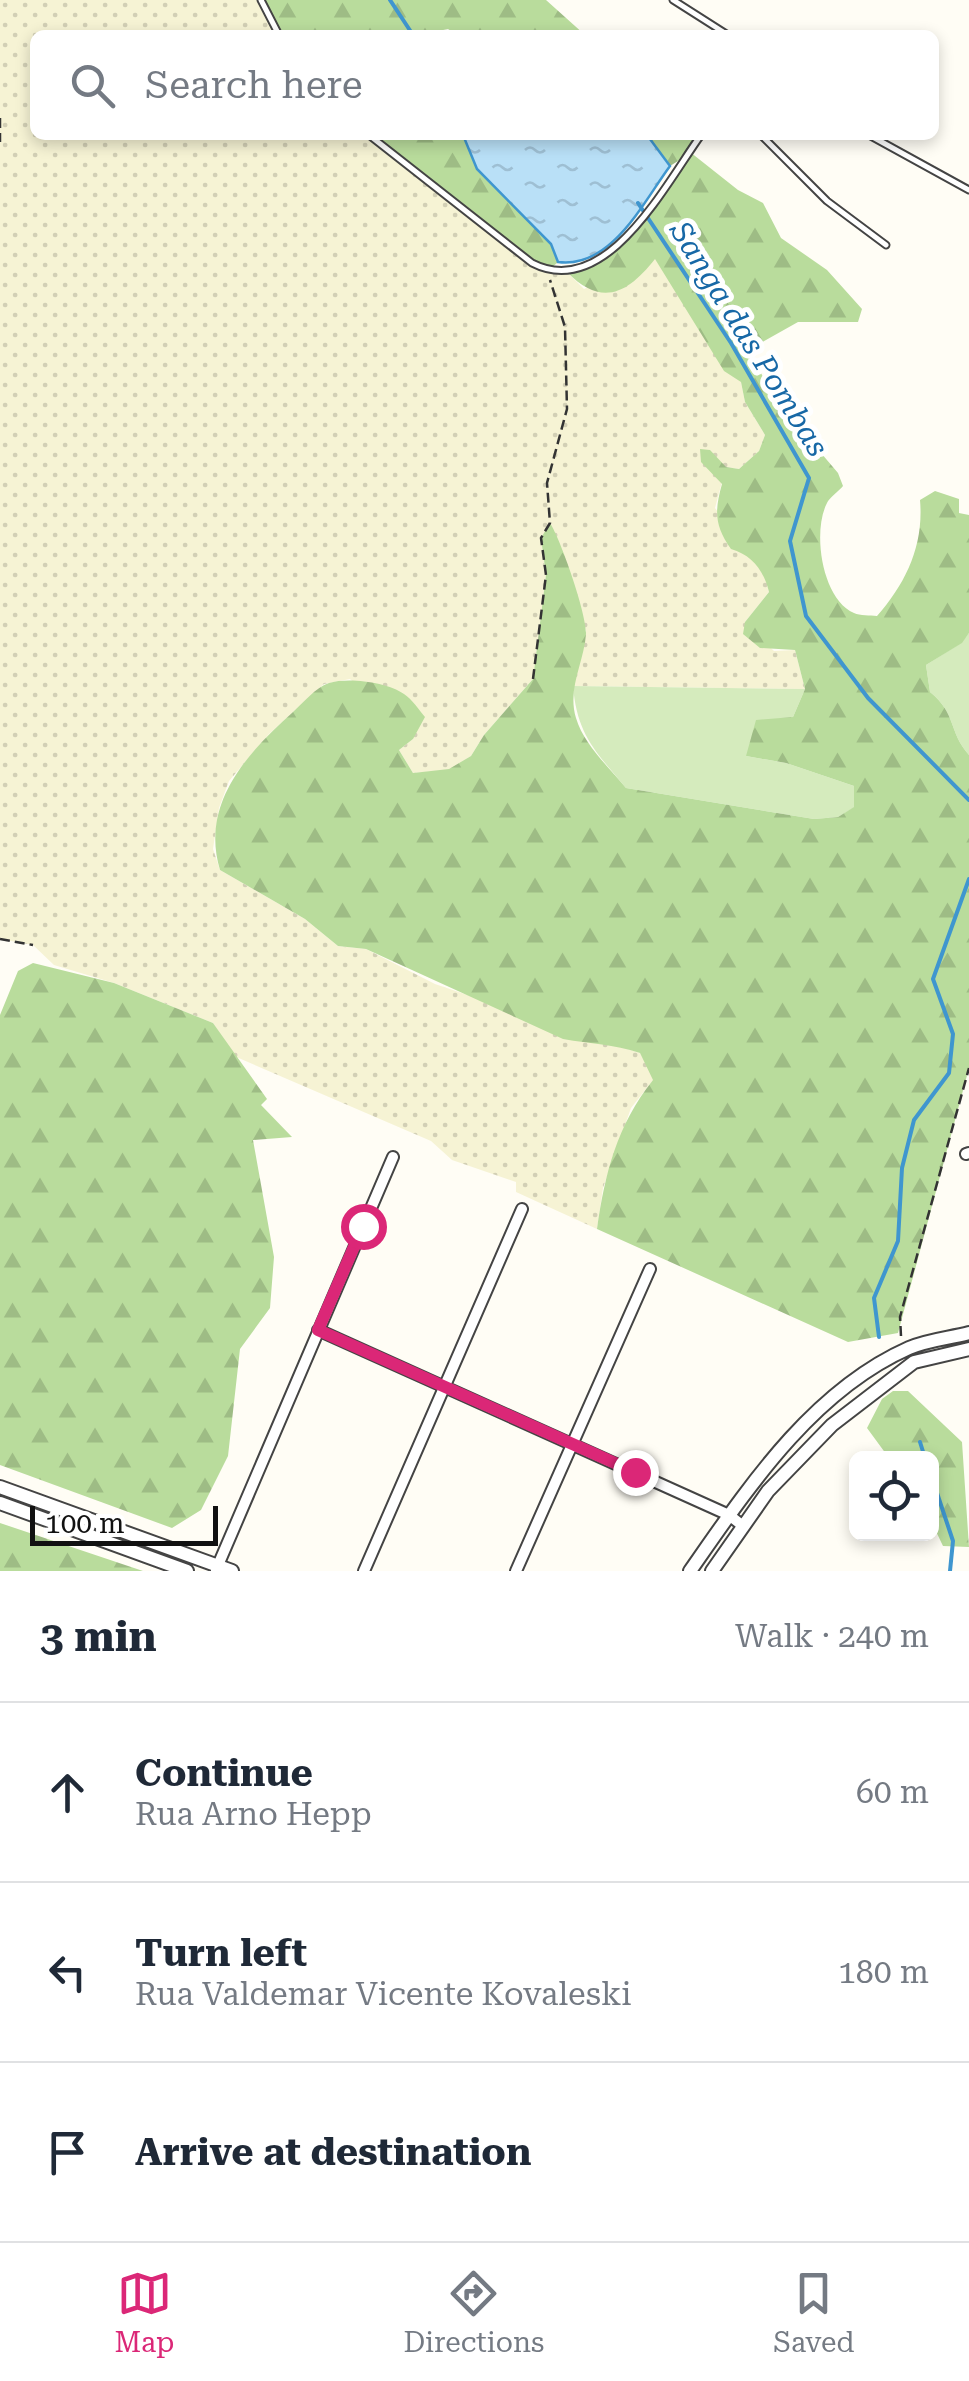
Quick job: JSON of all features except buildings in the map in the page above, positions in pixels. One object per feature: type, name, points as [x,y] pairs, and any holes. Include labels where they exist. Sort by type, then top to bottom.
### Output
[{"type":"street","points":[[216,1568],[393,1157]]},
{"type":"street","points":[[364,1571],[522,1209]]},
{"type":"street","points":[[516,1571],[650,1270]]},
{"type":"street","points":[[318,1330],[729,1515],[743,1526]]},
{"type":"street","points":[[690,1571],[754,1480],[809,1422],[876,1367],[911,1347],[969,1333]]},
{"type":"street","points":[[911,1347],[914,1362]]},
{"type":"street","points":[[712,1571],[768,1491],[858,1402],[914,1362],[969,1349]]},
{"type":"street","points":[[0,1487],[232,1571]]},
{"type":"street","points":[[0,1503],[187,1571]]},
{"type":"lane","points":[[261,0],[276,30]]},
{"type":"lane","points":[[673,0],[718,30]]},
{"type":"lane","points":[[376,140],[548,271],[588,268],[621,244],[697,140]]},
{"type":"lane","points":[[766,140],[827,201],[886,245]]},
{"type":"lane","points":[[879,140],[969,190]]},
{"type":"path","points":[[0,118],[0,142]]},
{"type":"path","points":[[534,679],[546,575],[541,538],[550,523],[547,483],[567,410],[565,327],[548,271]]},
{"type":"path","points":[[0,939],[33,945]]},
{"type":"path","points":[[911,1347],[898,1333],[900,1317],[969,1068]]},
{"type":"shaded area","points":[[0,0],[261,0],[276,30],[30,30],[30,140],[376,140],[548,271],[567,272],[584,289],[655,258],[741,382],[745,402],[765,435],[759,451],[739,469],[726,467],[715,508],[765,575],[769,592],[745,622],[774,651],[795,650],[805,689],[573,686],[586,631],[578,604],[541,538],[546,575],[533,679],[484,735],[471,756],[449,770],[413,773],[399,750],[413,739],[350,679],[324,684],[269,734],[229,781],[219,808],[213,849],[220,870],[305,919],[338,946],[366,949],[435,984],[640,1053],[654,1079],[631,1108],[603,1188],[597,1229],[516,1192],[516,1182],[452,1160],[431,1141],[234,1056],[213,1023],[114,983],[54,965],[33,945],[0,939]]},
{"type":"green space","points":[[261,0],[546,0],[579,30],[448,29],[276,30]]},
{"type":"green space","points":[[375,140],[465,140],[477,169],[551,244],[558,262],[548,271],[532,263]]},
{"type":"green space","points":[[651,140],[698,140],[690,152],[738,190],[763,203],[781,238],[827,270],[862,309],[858,322],[798,322],[748,350],[776,400],[838,473],[843,486],[827,503],[820,530],[827,580],[843,605],[856,614],[877,616],[887,603],[916,548],[920,500],[935,491],[959,499],[959,513],[969,515],[969,633],[962,643],[926,665],[930,692],[945,708],[969,755],[969,1068],[898,1333],[848,1342],[597,1229],[614,1150],[630,1114],[653,1080],[640,1053],[563,1039],[366,949],[338,946],[305,919],[220,870],[216,846],[216,823],[222,802],[244,763],[324,685],[346,680],[367,682],[388,686],[410,699],[425,717],[413,739],[399,750],[413,773],[449,769],[471,756],[484,735],[533,679],[546,575],[541,538],[550,523],[573,578],[585,624],[585,645],[573,696],[576,718],[591,746],[626,788],[814,819],[838,817],[854,807],[854,786],[786,763],[746,756],[756,720],[793,717],[805,689],[795,650],[760,648],[743,634],[745,622],[769,592],[756,565],[731,549],[726,541],[718,518],[722,484],[701,462],[700,449],[710,450],[726,467],[739,469],[759,451],[765,435],[745,402],[741,382],[724,371],[655,259],[635,280],[614,292],[592,290],[567,272],[587,266],[621,242],[686,156],[670,166]]},
{"type":"green space","points":[[969,633],[969,755],[945,708],[930,692],[926,665],[961,643]]},
{"type":"green space","points":[[573,686],[805,689],[793,717],[746,756],[786,763],[854,786],[855,807],[838,817],[814,819],[626,788],[584,730]]},
{"type":"green space","points":[[33,963],[114,983],[213,1023],[267,1099],[261,1105],[292,1137],[253,1140],[274,1257],[270,1308],[240,1349],[228,1456],[201,1510],[172,1528],[0,1465],[0,1015],[18,971]]},
{"type":"green space","points":[[893,1391],[908,1391],[962,1442],[969,1547],[943,1546],[939,1538],[939,1451],[884,1451],[867,1428],[882,1399]]},
{"type":"green space","points":[[0,1523],[143,1571],[0,1571]]},
{"type":"water","points":[[465,140],[651,140],[670,166],[636,215],[609,245],[577,261],[558,262],[551,244],[477,169]]},
{"type":"waterway","name":"Sanga das Pombas","points":[[390,0],[410,30]]},
{"type":"waterway","name":"Sanga das Pombas","points":[[638,203],[731,343],[809,478],[790,541],[806,616],[868,698],[969,800]]},
{"type":"waterway","name":"Sanga das Pombas","points":[[879,1337],[874,1298],[898,1241],[902,1168],[914,1120],[949,1073],[953,1034],[933,979],[969,879]]},
{"type":"waterway","name":"Sanga das Pombas","points":[[920,1442],[923,1451]]},
{"type":"waterway","name":"Sanga das Pombas","points":[[939,1499],[953,1541],[950,1571]]},
{"type":"route","points":[[363,1226],[318,1330],[635,1472]]}]
